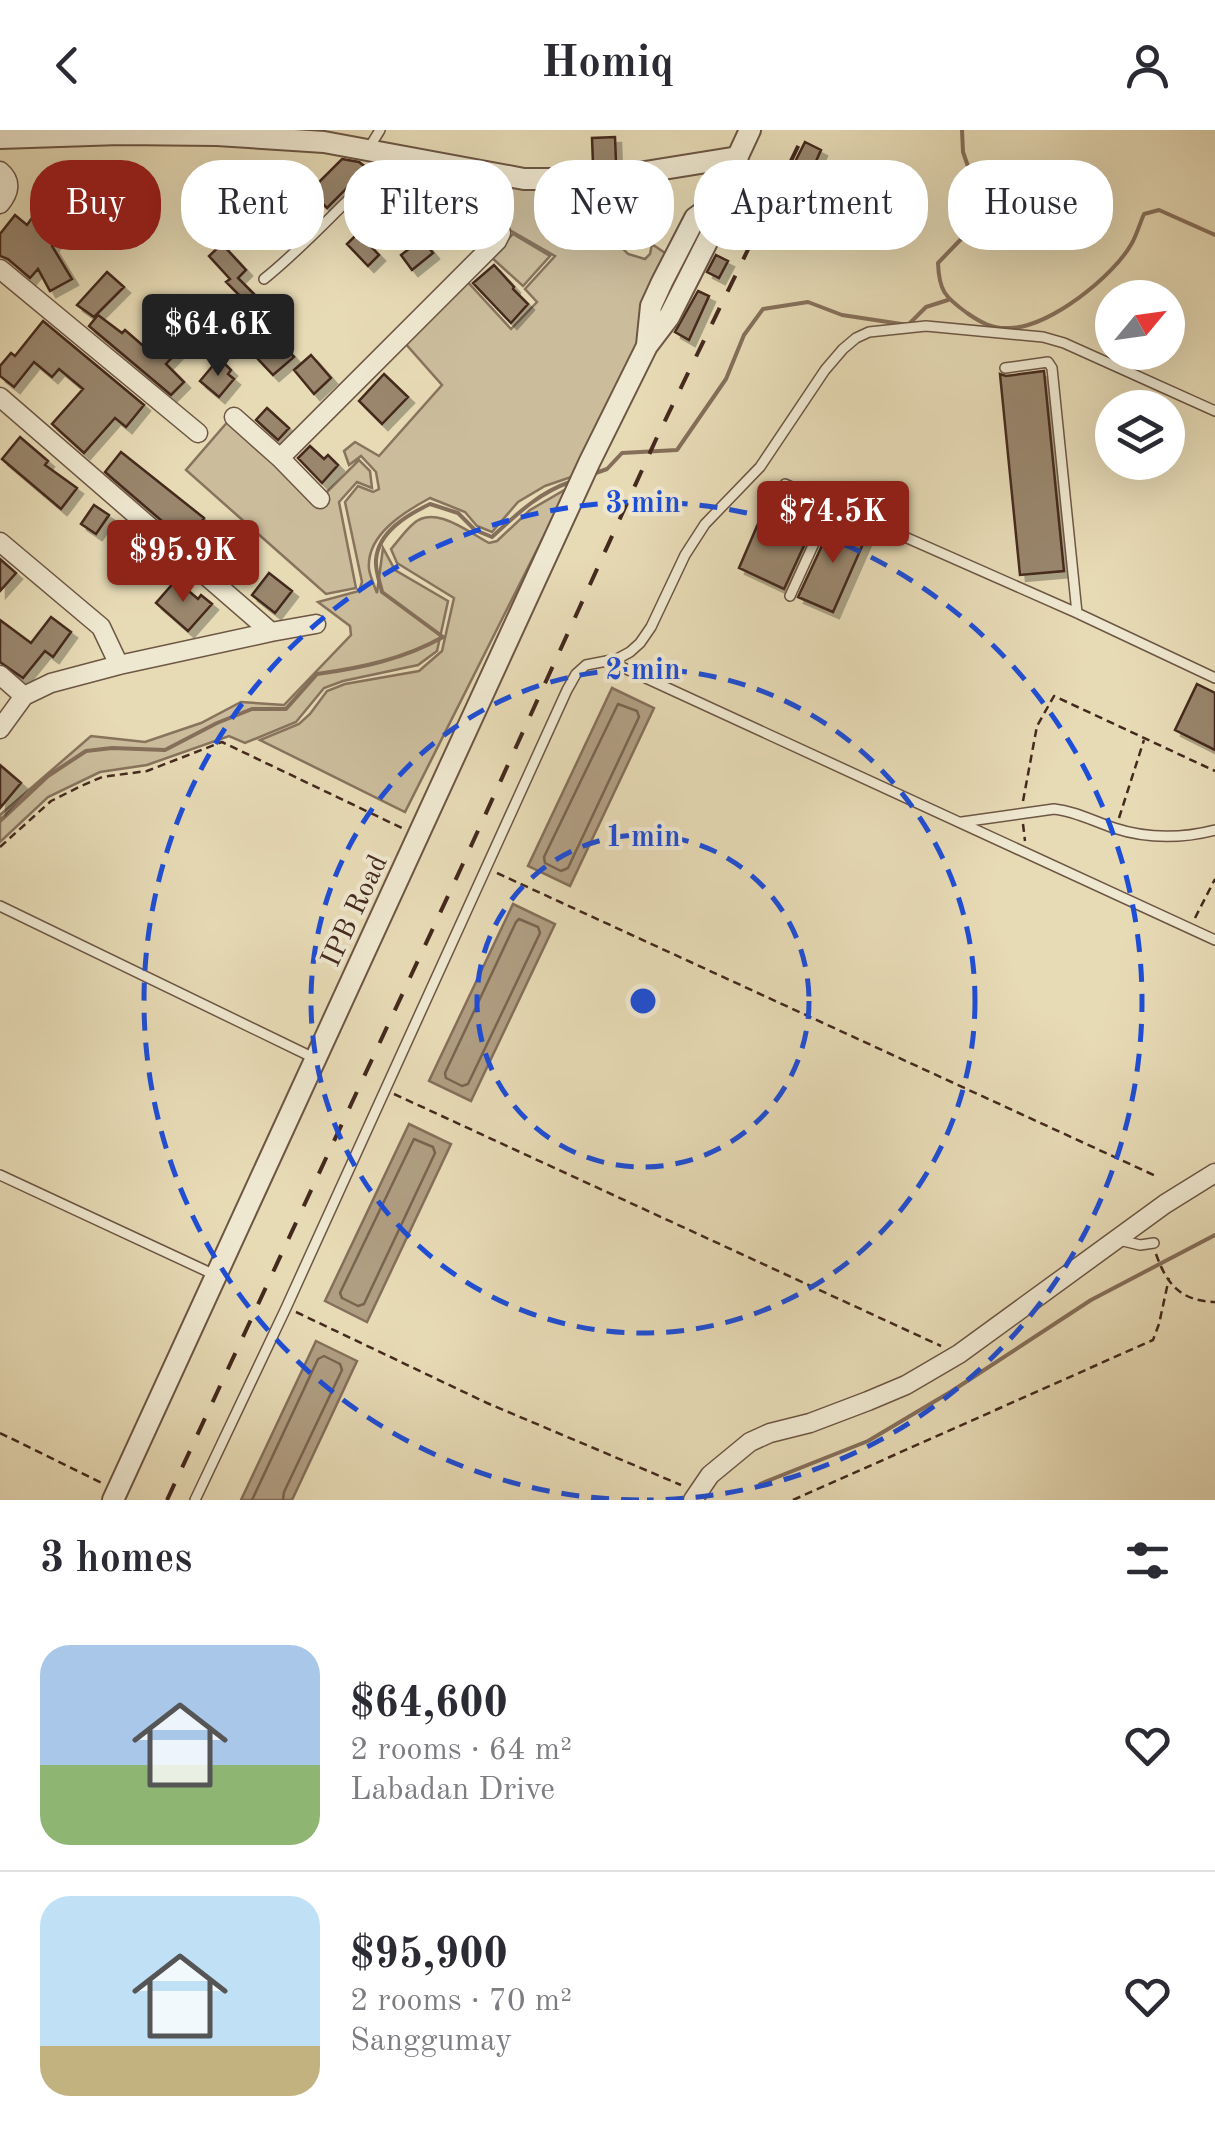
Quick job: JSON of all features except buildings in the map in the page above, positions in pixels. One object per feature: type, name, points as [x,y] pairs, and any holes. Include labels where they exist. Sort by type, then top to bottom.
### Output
[{"type":"street","name":"IPB Road","points":[[114,1496],[590,461],[648,346],[651,306],[662,282],[695,218],[716,203],[750,130]]},
{"type":"street","points":[[0,138],[120,134],[323,136],[413,160]]},
{"type":"street","points":[[514,178],[586,178],[738,157]]},
{"type":"street","points":[[0,171],[9,186],[0,204]]},
{"type":"street","points":[[280,458],[488,250]]},
{"type":"street","points":[[0,269],[198,433]]},
{"type":"street","points":[[0,397],[271,632]]},
{"type":"street","points":[[234,417],[320,499]]},
{"type":"street","points":[[0,542],[101,627],[119,664]]},
{"type":"street","points":[[0,729],[24,696],[51,683],[119,664],[316,624]]},
{"type":"street","points":[[0,675],[24,696]]},
{"type":"street","points":[[695,1496],[710,1475],[750,1442],[868,1401],[906,1385],[959,1354],[1215,1172]]},
{"type":"lane","points":[[264,279],[378,170],[380,130]]},
{"type":"lane","points":[[195,1500],[567,690],[586,665],[630,652],[640,642],[685,554],[706,524],[770,455],[842,349],[869,332],[926,326],[1043,337],[1215,410]]},
{"type":"lane","points":[[1005,368],[1048,362],[1052,368],[1077,612]]},
{"type":"lane","points":[[785,484],[1077,612],[1215,678]]},
{"type":"lane","points":[[790,596],[831,506]]},
{"type":"lane","points":[[608,661],[1215,940]]},
{"type":"lane","points":[[960,822],[1054,808],[1152,838],[1178,838],[1215,830]]},
{"type":"lane","points":[[0,906],[314,1058]]},
{"type":"lane","points":[[0,1175],[215,1276]]},
{"type":"lane","points":[[1116,1239],[1154,1246]]},
{"type":"path","points":[[1026,853],[1021,813],[1037,726],[1054,696],[1215,771]]},
{"type":"path","points":[[1116,828],[1145,738]]},
{"type":"path","points":[[0,847],[51,801],[79,787],[102,777],[147,771],[222,742],[418,836]]},
{"type":"path","points":[[486,868],[1158,1178]]},
{"type":"path","points":[[1190,928],[1215,879]]},
{"type":"path","points":[[384,1089],[959,1354]]},
{"type":"path","points":[[1154,1246],[1160,1266],[1178,1292],[1215,1302]]},
{"type":"path","points":[[793,1500],[1154,1340],[1168,1278]]},
{"type":"path","points":[[286,1308],[695,1496]]},
{"type":"path","points":[[0,1433],[114,1496]]},
{"type":"shaded area","points":[[514,183],[534,186],[534,244],[514,232]]},
{"type":"shaded area","points":[[514,235],[534,250],[550,256],[523,286],[491,257],[498,250],[514,250]]},
{"type":"shaded area","points":[[545,250],[624,250],[645,259],[651,250],[668,255],[641,346],[580,474],[545,486],[518,502],[492,532],[477,526],[465,512],[430,498],[380,535],[369,569],[377,593],[383,548],[395,570],[448,601],[437,651],[418,665],[324,688],[296,722],[245,743],[229,736],[147,765],[100,772],[48,797],[0,842],[0,815],[91,736],[145,742],[201,723],[241,702],[284,705],[351,635],[350,626],[318,602],[359,591],[362,582],[345,502],[358,486],[373,492],[379,489],[376,472],[361,456],[349,465],[344,451],[355,442],[379,456],[442,385],[404,342],[464,278],[511,329],[537,302],[525,289],[555,256]]},
{"type":"shaded area","points":[[230,419],[317,502],[359,460],[370,471],[372,488],[357,482],[339,502],[356,588],[326,594],[186,470]]},
{"type":"shaded area","points":[[568,488],[405,812],[260,740],[299,724],[327,691],[345,684],[419,671],[442,651],[454,598],[397,563],[391,549],[413,524],[421,519],[441,518],[489,543],[497,541],[530,510]]},
{"type":"water","points":[[612,688],[654,708],[570,886],[528,866]]},
{"type":"water","points":[[513,904],[555,924],[471,1101],[429,1081]]},
{"type":"water","points":[[409,1124],[451,1144],[367,1322],[325,1301]]},
{"type":"water","points":[[316,1341],[357,1361],[292,1500],[241,1500]]},
{"type":"waterway","points":[[962,130],[963,152],[979,198],[965,235],[938,263],[939,273],[948,298],[986,324],[1003,328],[1025,326],[1079,298],[1123,256],[1144,214],[1159,210],[1215,235]]},
{"type":"waterway","points":[[593,474],[607,469],[622,453],[677,450],[726,379],[744,335],[763,309],[808,302],[842,315],[908,325],[926,307],[948,300]]},
{"type":"waterway","points":[[0,821],[48,776],[86,751],[165,750],[252,709],[286,709],[317,674],[382,662],[443,637],[382,592],[376,560],[388,533],[430,504],[458,513],[475,530],[492,537],[538,498],[570,482]]},
{"type":"waterway","points":[[760,1484],[868,1441],[1091,1300],[1215,1235]]},
{"type":"railway","points":[[167,1500],[658,435],[806,130]]}]
